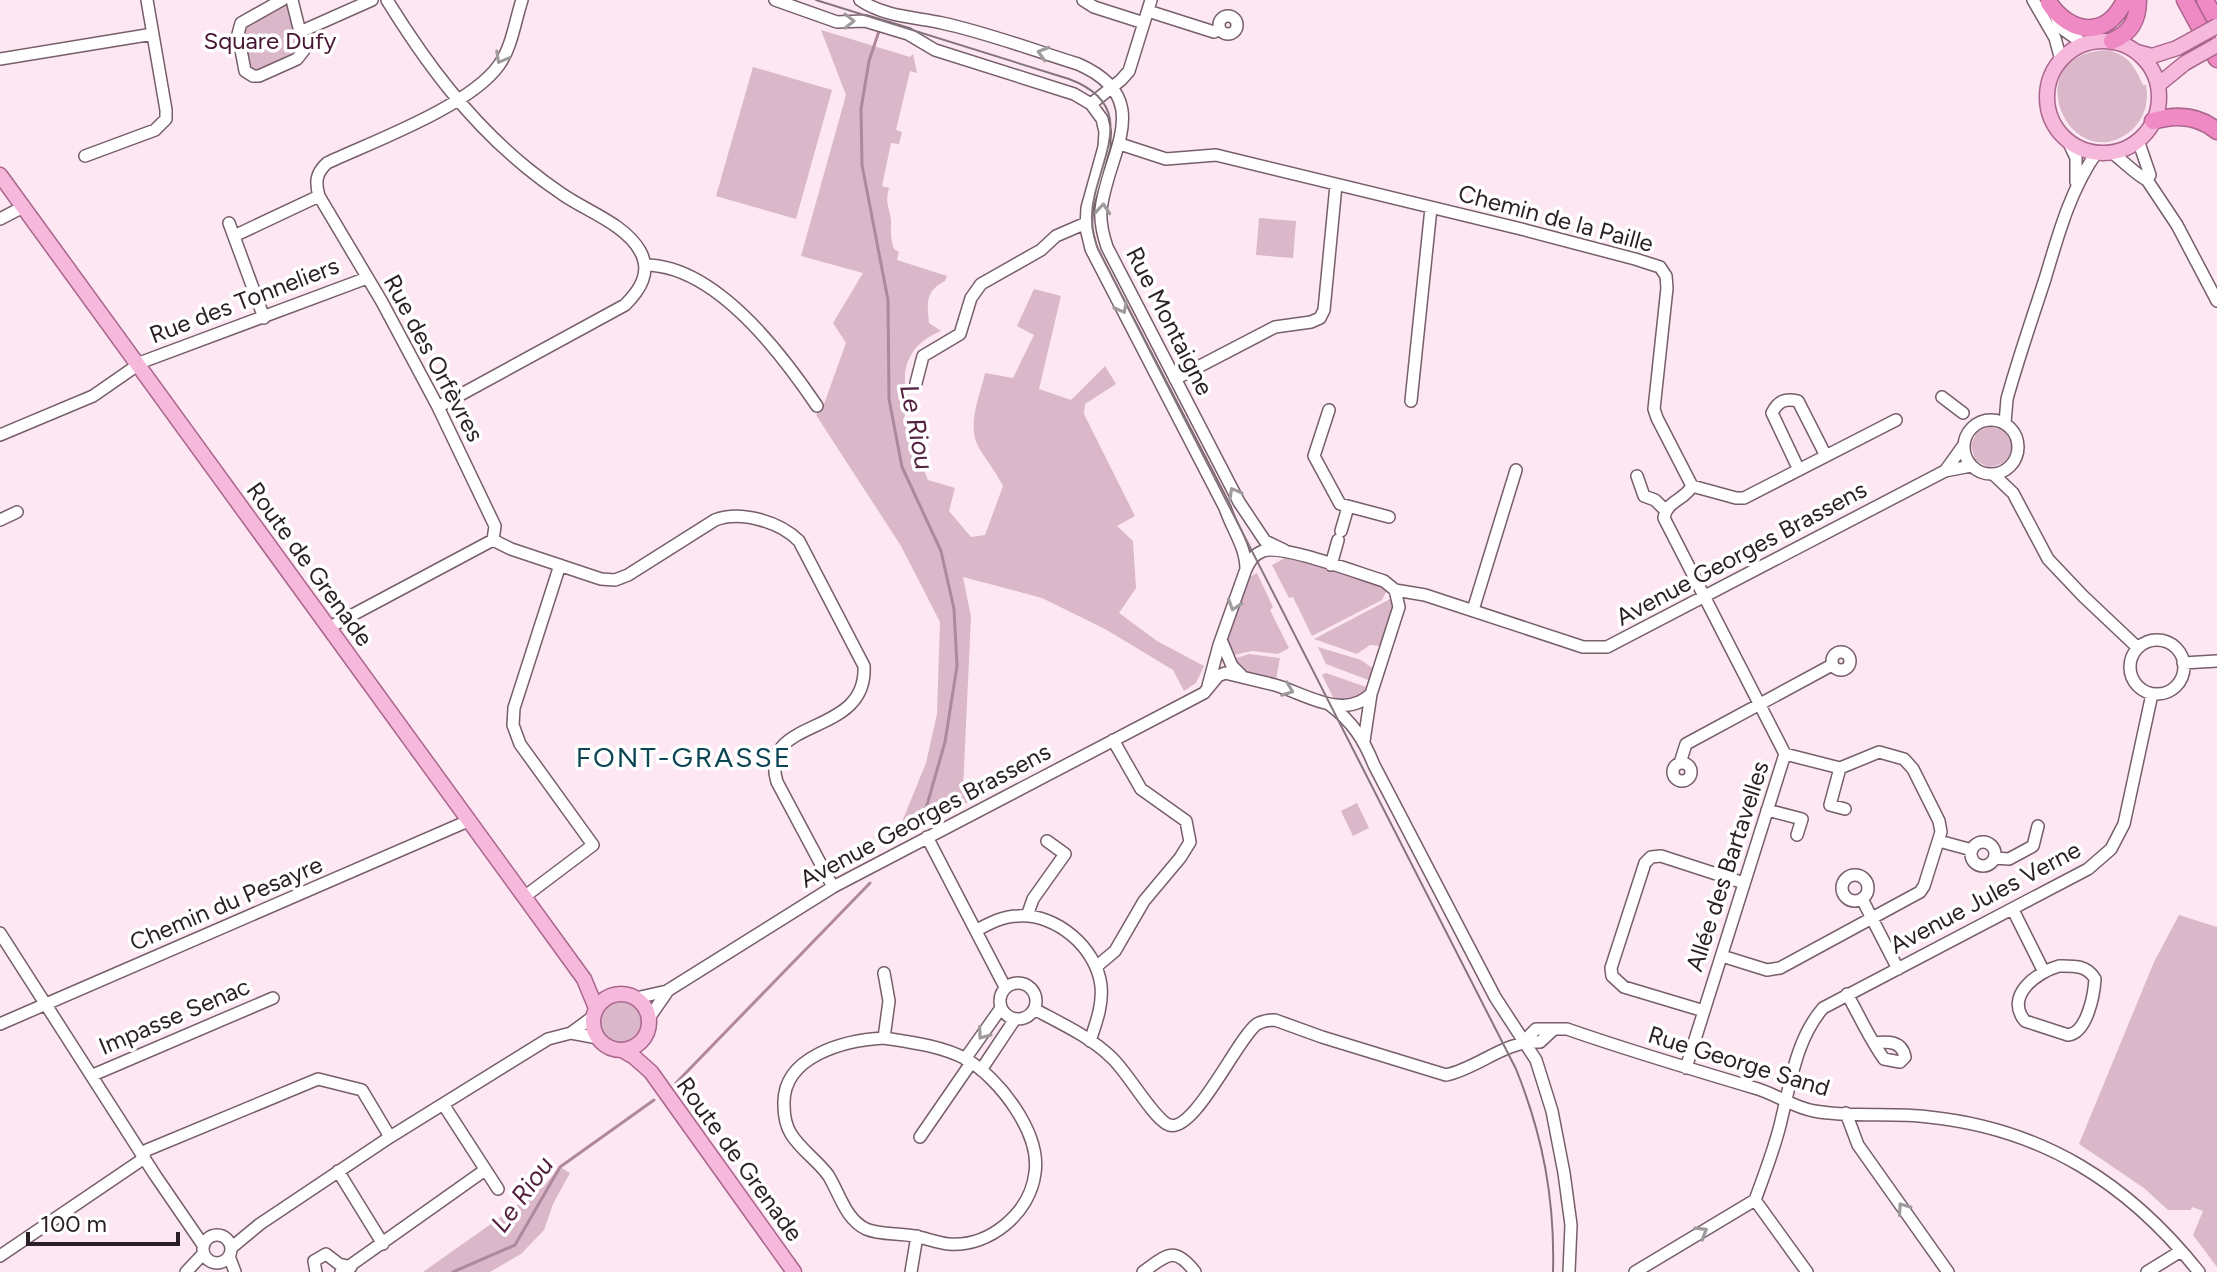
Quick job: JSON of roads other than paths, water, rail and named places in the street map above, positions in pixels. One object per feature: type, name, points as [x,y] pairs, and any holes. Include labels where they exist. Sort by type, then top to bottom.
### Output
[{"type":"highway","points":[[2043,1],[2069,25],[2087,28],[2116,15],[2125,0]]},
{"type":"highway","points":[[2112,41],[2132,27],[2138,12],[2138,0]]},
{"type":"highway","points":[[2185,0],[2217,59]]},
{"type":"highway","points":[[2205,0],[2217,24]]},
{"type":"highway","points":[[2153,121],[2180,116],[2205,122],[2217,131]]},
{"type":"main road","points":[[2137,52],[2146,61],[2158,85],[2158,104],[2153,121],[2138,140],[2104,152],[2083,149],[2068,141],[2056,128],[2047,102],[2051,75],[2061,60],[2084,44],[2112,41],[2152,56],[2177,48],[2217,24]]},
{"type":"main road","points":[[2158,85],[2185,63],[2217,45]]},
{"type":"main road","name":"Route de Grenade","points":[[0,175],[584,979]]},
{"type":"main road","points":[[584,979],[615,994],[636,998],[645,1007],[649,1027],[644,1039],[651,1072]]},
{"type":"main road","points":[[584,979],[595,1012],[593,1027],[598,1038],[606,1046],[634,1057],[651,1072]]},
{"type":"main road","points":[[595,1012],[605,999],[615,994]]},
{"type":"main road","points":[[622,1050],[634,1047],[644,1039]]},
{"type":"main road","name":"Route de Grenade","points":[[651,1072],[794,1272]]},
{"type":"street","points":[[85,156],[155,130],[166,119],[147,0]]},
{"type":"street","points":[[282,0],[241,23],[238,34],[245,71],[253,76],[297,59],[304,50],[292,0]]},
{"type":"street","points":[[300,32],[372,0]]},
{"type":"street","points":[[387,0],[428,64],[494,139],[562,194],[621,231],[640,251],[645,265],[640,287],[625,305],[438,407]]},
{"type":"street","points":[[234,236],[319,196],[316,179],[327,163],[458,101],[498,66],[508,46],[522,0]]},
{"type":"street","points":[[775,0],[840,23],[865,21],[908,34],[935,50],[1074,94],[1091,104],[1129,71],[1148,11]]},
{"type":"street","points":[[860,0],[876,9],[913,20],[944,23],[1078,64],[1112,88]]},
{"type":"street","points":[[1083,0],[1094,7],[1148,11],[1214,32],[1220,29]]},
{"type":"street","points":[[2043,1],[2061,28],[2084,44]]},
{"type":"street","points":[[2043,1],[2061,60]]},
{"type":"street","points":[[0,59],[153,34]]},
{"type":"street","name":"Rue Montaigne","points":[[1112,88],[1123,118],[1120,144],[1101,207],[1103,233],[1110,254],[1229,483],[1265,541],[1284,550]]},
{"type":"street","name":"Rue Montaigne","points":[[1091,104],[1102,119],[1105,140],[1089,197],[1086,223],[1094,256],[1225,508],[1244,551],[1246,569]]},
{"type":"street","points":[[2138,140],[2150,175],[2147,180]]},
{"type":"street","points":[[2068,141],[2076,158],[2075,188]]},
{"type":"street","name":"Chemin de la Paille","points":[[1120,144],[1166,159],[1216,155],[1525,230],[1660,267],[1666,276],[1667,288],[1654,409],[1692,486]]},
{"type":"street","points":[[2005,423],[2007,399],[2075,188],[2085,168],[2104,152],[2128,163],[2142,179],[2147,180],[2177,225],[2217,301]]},
{"type":"street","points":[[1175,379],[1275,327],[1320,318],[1324,310],[1336,185]]},
{"type":"street","name":"Rue des Orfèvres","points":[[319,196],[438,407],[495,526],[493,540]]},
{"type":"street","points":[[0,219],[23,207]]},
{"type":"street","name":"Chemin de la Paille","points":[[1411,401],[1431,208]]},
{"type":"street","points":[[229,223],[264,318]]},
{"type":"street","points":[[916,383],[923,356],[960,334],[971,298],[981,284],[1041,250],[1056,236],[1086,223]]},
{"type":"street","points":[[645,265],[680,271],[718,295],[776,349],[817,406]]},
{"type":"street","name":"Rue des Tonneliers","points":[[0,435],[93,396],[137,365],[367,278]]},
{"type":"street","points":[[1942,397],[1963,413]]},
{"type":"street","points":[[1799,470],[1772,413],[1776,404],[1788,398],[1798,401],[1826,456]]},
{"type":"street","points":[[1991,420],[2007,399]]},
{"type":"street","points":[[1329,410],[1314,456],[1340,504],[1389,517]]},
{"type":"street","points":[[1637,476],[1644,496],[1655,500],[1665,510],[1688,495],[1692,486],[1744,498],[1896,420]]},
{"type":"street","points":[[2013,493],[2011,466],[2019,450],[2016,436],[2005,423],[1991,420],[1979,422],[1970,429],[1963,446],[1971,466],[1981,473],[1994,475],[2013,493],[2048,559],[2138,648]]},
{"type":"street","name":"Avenue Georges Brassens","points":[[1945,471],[1963,446]]},
{"type":"street","name":"Avenue Georges Brassens","points":[[1395,590],[1473,610],[1595,648],[1619,642],[1945,471],[1971,466]]},
{"type":"street","points":[[1994,475],[2011,466]]},
{"type":"street","points":[[1473,610],[1516,470]]},
{"type":"street","points":[[1331,565],[1348,507]]},
{"type":"street","name":"Allée des Bartavelles","points":[[1665,510],[1668,527],[1785,754],[1686,1068]]},
{"type":"street","points":[[0,520],[17,512]]},
{"type":"street","points":[[328,628],[493,540],[601,579],[615,580],[628,575],[715,520],[731,515],[745,516],[785,530],[799,541],[864,666],[864,685],[855,702],[789,740],[774,757],[777,782],[833,887]]},
{"type":"street","points":[[1210,684],[1246,569],[1259,553],[1284,550],[1384,581],[1395,590],[1399,607],[1371,694],[1364,741]]},
{"type":"street","points":[[524,897],[593,845],[520,744],[513,725],[514,708],[560,565]]},
{"type":"street","points":[[1399,607],[1414,594]]},
{"type":"street","points":[[1222,642],[1232,666],[1245,678]]},
{"type":"street","points":[[2149,642],[2168,643],[2176,649],[2183,663],[2181,678],[2172,690],[2152,694],[2139,687],[2131,673],[2132,658],[2138,648],[2149,642]]},
{"type":"street","points":[[2183,663],[2217,661]]},
{"type":"street","points":[[1680,763],[1686,744],[1832,665]]},
{"type":"street","points":[[1210,684],[1225,673],[1278,686],[1329,704],[1349,705],[1371,694]]},
{"type":"street","name":"Avenue Georges Brassens","points":[[636,998],[667,991],[833,887],[1204,693],[1210,684]]},
{"type":"street","name":"Avenue Jules Verne","points":[[1755,1200],[1806,1033],[1823,1008],[2088,869],[2111,849],[2124,824],[2152,694]]},
{"type":"street","points":[[1329,704],[1347,719],[1364,741],[1495,997],[1536,1060],[1552,1111],[1564,1173],[1571,1225],[1569,1272]]},
{"type":"street","points":[[1096,967],[1115,951],[1144,901],[1190,842],[1186,821],[1141,789],[1113,740]]},
{"type":"street","points":[[1722,956],[1767,970],[1780,968],[1873,919],[1920,892],[1939,841],[1939,821],[1913,769],[1904,759],[1879,752],[1840,768],[1785,754]]},
{"type":"street","points":[[1840,768],[1830,805],[1845,809]]},
{"type":"street","points":[[1767,810],[1802,819],[1797,835]]},
{"type":"street","name":"Chemin du Pesayre","points":[[0,1024],[468,821]]},
{"type":"street","points":[[1939,841],[1972,850],[1973,858],[1982,865],[1989,864],[1994,858],[2009,859],[2033,846],[2038,826]]},
{"type":"street","points":[[927,837],[1005,987]]},
{"type":"street","points":[[1027,916],[1033,899],[1065,854],[1047,841]]},
{"type":"street","points":[[1704,1011],[1624,987],[1612,976],[1611,968],[1645,863],[1651,857],[1661,856],[1744,883]]},
{"type":"street","points":[[1862,899],[1898,969]]},
{"type":"street","points":[[2013,910],[2043,970]]},
{"type":"street","points":[[977,930],[1003,917],[1027,916],[1068,933],[1080,942],[1096,967],[1101,999],[1090,1041],[1034,1009]]},
{"type":"street","points":[[0,933],[211,1259]]},
{"type":"street","points":[[2077,966],[2090,971],[2095,979],[2082,1028],[2075,1034],[2068,1035],[2025,1021],[2020,1016],[2020,998],[2033,978],[2043,970],[2077,966]]},
{"type":"street","points":[[884,973],[889,1001],[884,1038]]},
{"type":"street","points":[[972,1064],[1015,1019],[1029,1015],[1034,1009],[1035,995],[1026,984],[1019,982],[1005,987],[999,1001],[1004,1013],[1015,1019]]},
{"type":"street","name":"Avenue Georges Brassens","points":[[649,1018],[667,991]]},
{"type":"street","points":[[1847,994],[1874,1043]]},
{"type":"street","name":"Impasse Senac","points":[[93,1075],[273,998]]},
{"type":"street","points":[[920,1137],[972,1064],[1001,1008]]},
{"type":"street","points":[[571,1033],[595,1012]]},
{"type":"street","name":"Rue George Sand","points":[[1090,1041],[1114,1059],[1162,1121],[1173,1127],[1192,1115],[1251,1030],[1267,1020],[1446,1075],[1462,1071],[1524,1041],[1536,1029],[1567,1029],[1814,1111],[1926,1116],[1967,1122],[2040,1143],[2076,1162],[2133,1201],[2167,1234],[2199,1272]]},
{"type":"street","points":[[186,1272],[230,1252],[260,1224],[338,1171],[548,1039],[571,1033],[598,1038]]},
{"type":"street","points":[[884,1038],[931,1047],[972,1064],[1025,1122],[1036,1158],[1031,1190],[1012,1219],[978,1240],[948,1244],[917,1236],[877,1232],[858,1223],[843,1204],[827,1173],[791,1135],[786,1123],[783,1096],[788,1082],[808,1059],[841,1045],[884,1038]]},
{"type":"street","points":[[0,1256],[133,1166],[147,1150],[318,1079],[362,1090],[390,1137]]},
{"type":"street","points":[[443,1104],[498,1189]]},
{"type":"street","points":[[1846,1113],[1858,1145],[1948,1272]]},
{"type":"street","points":[[316,1272],[314,1261],[326,1254],[346,1269],[485,1170]]},
{"type":"street","points":[[338,1171],[383,1244]]},
{"type":"street","points":[[1635,1272],[1755,1200],[1807,1272]]},
{"type":"street","points":[[187,1221],[228,1241],[235,1272]]},
{"type":"street","points":[[211,1259],[207,1238],[260,1224]]},
{"type":"street","points":[[911,1272],[917,1236]]},
{"type":"street","points":[[2147,1272],[2181,1251]]},
{"type":"street","points":[[1143,1272],[1176,1254],[1195,1272]]},
{"type":"street","points":[[192,1272],[211,1259]]},
{"type":"waterway","name":"Le Riou","points":[[880,28],[869,61],[861,109],[862,165],[888,300],[889,399],[902,467],[941,551],[954,609],[957,666],[945,742],[921,826]]},
{"type":"waterway","name":"Le Riou","points":[[676,1083],[870,883]]},
{"type":"waterway","name":"Le Riou","points":[[453,1272],[515,1245],[560,1167],[654,1100]]},
{"type":"tram line","points":[[816,0],[1069,79],[1102,100],[1109,113],[1110,128],[1092,208],[1098,249],[1516,1069],[1533,1119],[1545,1169],[1552,1219],[1553,1272]]},
{"type":"district","name":"FONT-GRASSE","points":[[684,757]]},
{"type":"park label","name":"Square Dufy","points":[[270,40]]}]
